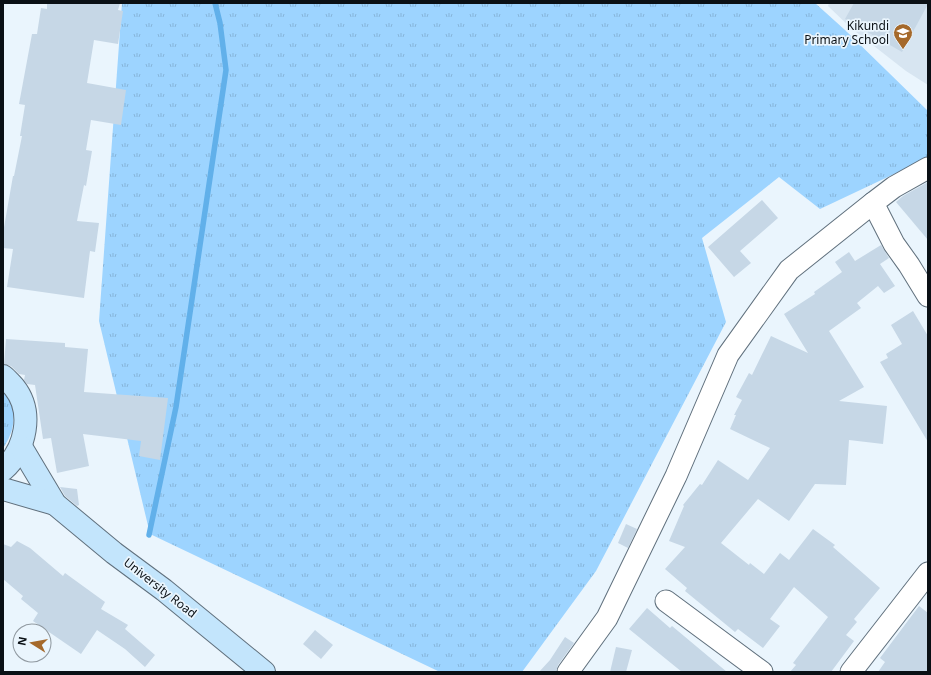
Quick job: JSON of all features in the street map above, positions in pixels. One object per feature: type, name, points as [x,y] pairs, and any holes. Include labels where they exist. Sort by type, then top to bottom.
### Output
[{"type":"main road","points":[[3,376],[18,391],[25,409],[26,429],[20,447],[10,463],[3,470]]},
{"type":"main road","points":[[20,447],[55,504]]},
{"type":"main road","points":[[3,489],[55,504]]},
{"type":"main road","name":"University Road","points":[[55,504],[114,553],[164,590],[264,672]]},
{"type":"street","points":[[568,672],[607,618],[676,476],[728,355],[789,270],[894,187],[928,168]]},
{"type":"street","points":[[873,203],[894,244],[928,296]]},
{"type":"street","points":[[851,672],[928,573]]},
{"type":"street","points":[[666,601],[762,672]]},
{"type":"shaded area","name":"Kikundi Primary School","points":[[829,3],[928,3],[928,85],[906,71],[851,28],[828,6]]},
{"type":"green space","points":[[122,3],[815,3],[845,30],[928,111],[928,158],[820,209],[779,177],[702,238],[726,322],[596,571],[522,672],[440,672],[150,534],[99,321]]},
{"type":"green space","points":[[3,391],[11,404],[14,420],[10,435],[3,448]]},
{"type":"building","points":[[47,3],[120,3],[118,10],[123,11],[118,44],[94,40],[87,83],[126,90],[121,125],[91,120],[86,150],[92,151],[86,186],[84,185],[77,221],[99,223],[95,252],[90,251],[84,298],[7,287],[13,249],[3,248],[3,233],[22,136],[20,136],[25,105],[19,104],[32,34],[37,34],[41,8],[47,9]]},
{"type":"building","points":[[854,3],[928,4],[902,52],[845,19]]},
{"type":"building","points":[[928,182],[928,240],[896,202],[903,196]]},
{"type":"building","points":[[762,200],[778,218],[740,251],[751,263],[734,277],[708,247]]},
{"type":"building","points":[[881,245],[889,258],[880,264],[895,286],[884,293],[878,286],[857,303],[861,308],[829,331],[864,387],[839,401],[887,406],[883,444],[849,440],[846,485],[815,484],[789,521],[758,499],[721,543],[749,565],[750,563],[764,574],[780,553],[789,560],[813,529],[835,545],[833,547],[880,588],[854,619],[857,622],[846,635],[854,641],[831,672],[790,672],[796,665],[793,663],[828,617],[794,587],[770,619],[780,626],[763,648],[738,629],[735,632],[685,591],[687,588],[665,569],[685,547],[669,541],[684,506],[683,505],[700,484],[702,485],[718,460],[748,480],[770,448],[730,429],[736,415],[734,415],[742,400],[736,397],[749,373],[752,375],[771,336],[808,353],[784,314],[815,294],[814,292],[842,272],[835,262],[849,252],[855,261]]},
{"type":"building","points":[[913,311],[928,336],[928,442],[880,362],[888,358],[886,354],[902,344],[891,325]]},
{"type":"building","points":[[6,339],[65,343],[65,347],[88,349],[84,392],[168,398],[160,460],[139,456],[141,441],[83,434],[89,466],[57,473],[51,438],[43,439],[35,385],[27,384],[24,380],[25,375],[19,374],[11,366],[4,364]]},
{"type":"building","points":[[60,487],[77,489],[79,505],[77,506],[65,496]]},
{"type":"building","points":[[626,524],[637,529],[628,548],[618,543]]},
{"type":"building","points":[[17,541],[30,548],[63,576],[65,573],[105,602],[101,609],[128,625],[125,629],[155,655],[145,667],[125,649],[97,630],[81,654],[52,634],[52,623],[36,623],[33,621],[38,613],[21,599],[23,596],[3,579],[3,544],[11,547]]},
{"type":"building","points":[[919,606],[928,613],[928,672],[878,672],[885,662],[880,658]]},
{"type":"building","points":[[647,608],[670,628],[672,626],[727,672],[682,672],[629,629]]},
{"type":"building","points":[[315,630],[333,645],[321,659],[303,644]]},
{"type":"building","points":[[565,637],[574,643],[558,665],[556,672],[539,672],[550,660]]},
{"type":"building","points":[[616,647],[632,650],[626,672],[610,672]]},
{"type":"waterway","points":[[149,535],[176,407],[226,70],[220,23],[215,3]]},
{"type":"place","name":"Kikundi Primary School","points":[[903,50]]}]
